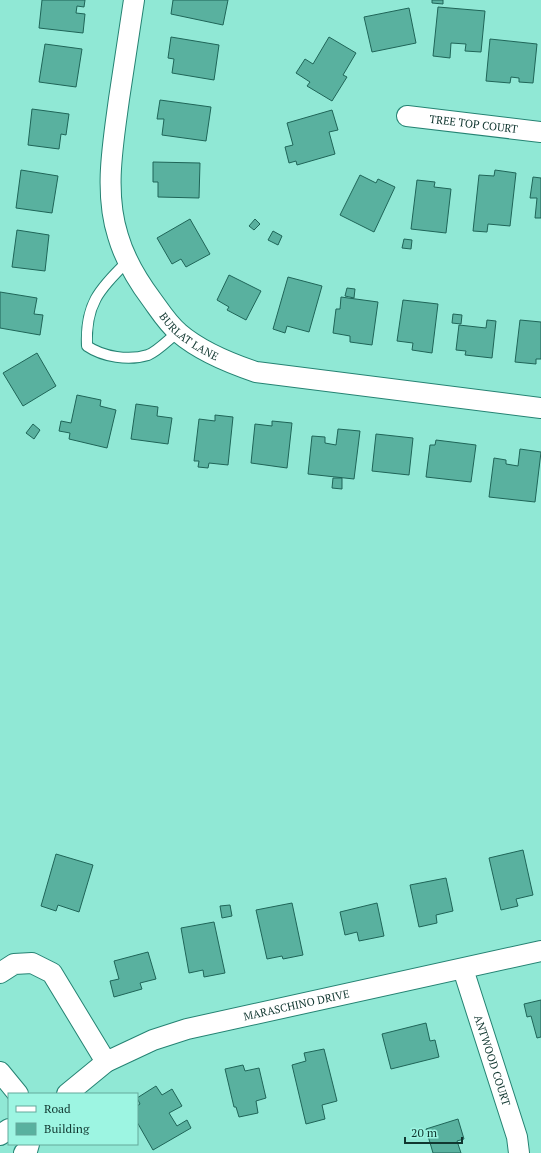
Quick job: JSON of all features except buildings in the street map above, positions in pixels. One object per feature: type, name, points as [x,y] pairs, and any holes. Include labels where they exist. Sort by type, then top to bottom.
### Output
[{"type":"street","name":"BURLAT LANE","points":[[134,0],[111,157],[112,208],[117,236],[127,262],[142,287],[178,332],[197,346],[237,366],[256,372],[282,377],[541,408]]},
{"type":"street","name":"TREE TOP COURT","points":[[407,116],[541,132]]},
{"type":"street","name":"MARASCHINO DRIVE","points":[[67,1093],[106,1062],[153,1040],[187,1029],[541,951]]},
{"type":"street","points":[[0,972],[14,964],[32,963],[52,973],[106,1062]]},
{"type":"street","name":"ANTWOOD COURT","points":[[463,969],[517,1137],[519,1153]]},
{"type":"street","points":[[0,1072],[17,1093]]},
{"type":"lane","points":[[127,262],[106,282],[94,298],[88,316],[87,346],[96,352],[130,357],[148,354],[178,332]]}]
